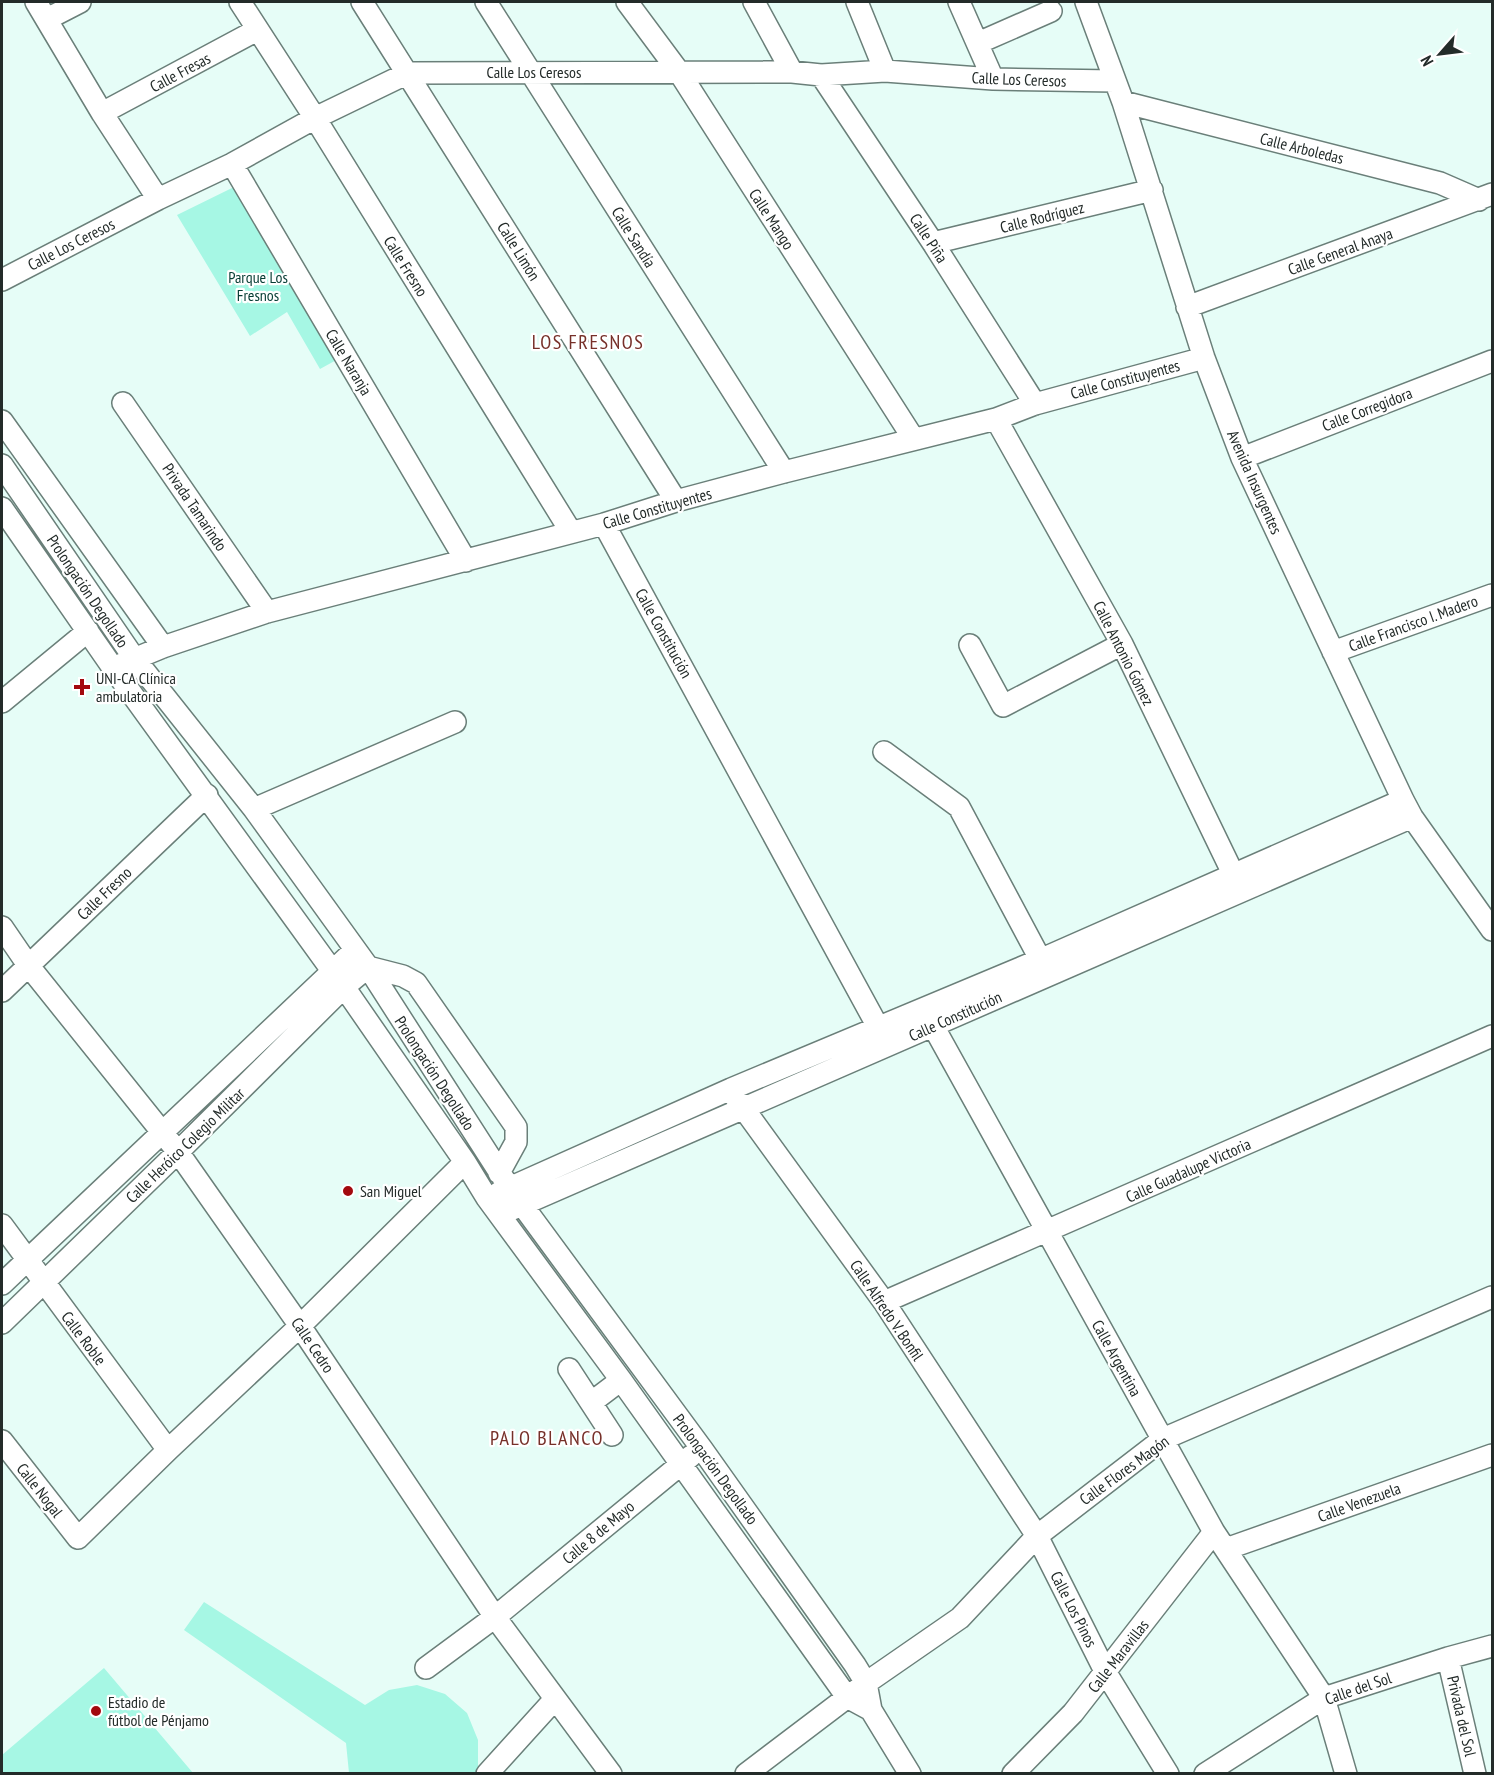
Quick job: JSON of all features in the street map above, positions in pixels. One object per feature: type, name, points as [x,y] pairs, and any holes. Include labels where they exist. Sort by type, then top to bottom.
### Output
[{"type":"street","points":[[80,2],[41,10],[102,113],[158,199]]},
{"type":"street","name":"Calle Fresno","points":[[240,2],[315,118],[571,532]]},
{"type":"street","name":"Calle Limón","points":[[362,2],[676,501]]},
{"type":"street","name":"Calle Sandía","points":[[486,2],[783,472]]},
{"type":"street","name":"Calle Mango","points":[[627,2],[679,72],[913,438]]},
{"type":"street","points":[[754,2],[792,72]]},
{"type":"street","points":[[857,2],[885,71]]},
{"type":"street","points":[[959,2],[993,79]]},
{"type":"street","name":"Avenida Insurgentes","points":[[1086,2],[1123,102],[1204,358],[1242,458],[1407,808],[1491,927]]},
{"type":"street","points":[[978,43],[1051,10]]},
{"type":"street","name":"Calle Fresas","points":[[102,113],[257,30]]},
{"type":"street","name":"Calle Los Ceresos","points":[[2,280],[158,199],[232,164],[315,118],[408,74],[792,72],[821,75],[885,71],[993,79],[1115,81]]},
{"type":"street","name":"Calle Piña","points":[[821,75],[933,243],[1035,404]]},
{"type":"street","name":"Calle Arboledas","points":[[1123,102],[1440,183],[1486,197]]},
{"type":"street","name":"Calle Naranja","points":[[232,164],[466,561]]},
{"type":"street","name":"Calle Rodríguez","points":[[933,243],[1152,190]]},
{"type":"street","name":"Calle General Anaya","points":[[1187,307],[1486,197]]},
{"type":"street","name":"Calle Constituyentes","points":[[113,668],[163,647],[267,612],[604,524],[676,501],[783,472],[996,419],[1035,404],[1204,358]]},
{"type":"street","name":"Calle Corregidora","points":[[1242,458],[1492,361]]},
{"type":"street","name":"Privada Tamarindo","points":[[123,403],[267,612]]},
{"type":"street","name":"Calle Antonio Gómez","points":[[996,419],[1122,644],[1237,883]]},
{"type":"street","points":[[2,421],[163,647]]},
{"type":"street","name":"Prolongación Degollado","points":[[2,465],[134,658],[254,809],[368,967],[521,1205],[702,1449],[866,1683]]},
{"type":"street","name":"Prolongación Degollado","points":[[2,508],[113,668],[207,795],[338,980],[465,1162],[493,1207],[621,1380],[847,1697]]},
{"type":"street","name":"Calle Constitución","points":[[604,524],[878,1027]]},
{"type":"street","name":"Calle Francisco I. Madero","points":[[1333,652],[1492,595]]},
{"type":"street","points":[[2,702],[88,631]]},
{"type":"street","points":[[970,645],[1003,706],[1122,644]]},
{"type":"street","points":[[254,809],[455,722]]},
{"type":"street","points":[[884,752],[959,807],[1045,967]]},
{"type":"street","name":"Calle Fresno","points":[[2,991],[207,795]]},
{"type":"street","name":"Calle Constitución","points":[[928,1017],[878,1027],[504,1180],[493,1207],[521,1205],[744,1109],[928,1017],[1407,808]]},
{"type":"street","name":"Calle Cedro","points":[[2,927],[28,964],[178,1152],[300,1326],[495,1617],[611,1773]]},
{"type":"street","name":"Calle Heróico Colegio Militar","points":[[2,1323],[178,1152],[338,980],[355,950]]},
{"type":"street","points":[[368,967],[403,976],[416,983],[516,1127],[516,1142],[504,1180]]},
{"type":"street","name":"Calle Heróico Colegio Militar","points":[[2,1284],[161,1133],[338,980],[368,967]]},
{"type":"street","name":"Calle Argentina","points":[[928,1017],[1220,1541],[1324,1698],[1346,1773]]},
{"type":"street","name":"Calle Guadalupe Victoria","points":[[884,1302],[1492,1035]]},
{"type":"street","name":"Calle Alfredo V. Bonfil","points":[[731,1089],[884,1302],[1036,1536]]},
{"type":"street","points":[[168,1450],[300,1326],[465,1162]]},
{"type":"street","name":"Calle Roble","points":[[2,1225],[168,1450]]},
{"type":"street","name":"Calle Flores Magón","points":[[756,1770],[847,1697],[960,1618],[1036,1536],[1163,1439],[1492,1298]]},
{"type":"street","points":[[569,1369],[612,1435]]},
{"type":"street","points":[[592,1402],[621,1380]]},
{"type":"street","name":"Calle Nogal","points":[[2,1441],[78,1538],[168,1450]]},
{"type":"street","name":"Calle 8 de Mayo","points":[[426,1668],[495,1617],[680,1464],[702,1449]]},
{"type":"street","name":"Calle Venezuela","points":[[1220,1541],[1492,1455]]},
{"type":"street","name":"Calle Los Pinos","points":[[1036,1536],[1106,1673],[1168,1773]]},
{"type":"street","name":"Calle Maravillas","points":[[1013,1773],[1073,1713],[1220,1541]]},
{"type":"street","name":"Calle del Sol","points":[[1205,1773],[1324,1698],[1492,1646]]},
{"type":"street","name":"Privada del Sol","points":[[1448,1658],[1475,1773]]},
{"type":"street","points":[[866,1683],[871,1710],[910,1773]]},
{"type":"street","points":[[847,1697],[871,1710]]},
{"type":"street","points":[[487,1773],[555,1699]]},
{"type":"green space","name":"Parque Los Fresnos","points":[[236,186],[340,358],[320,369],[287,312],[250,336],[177,215]]},
{"type":"green space","points":[[204,1602],[365,1705],[389,1690],[417,1685],[445,1694],[467,1713],[478,1740],[478,1768],[475,1773],[349,1773],[346,1743],[184,1630]]},
{"type":"green space","name":"Estadio de fútbol de Pénjamo","points":[[104,1668],[193,1773],[2,1773],[2,1755]]},
{"type":"place","name":"UNI-CA Clínica ambulatoria","points":[[82,687]]},
{"type":"place","name":"San Miguel","points":[[348,1191]]},
{"type":"place","name":"Estadio de fútbol de Pénjamo","points":[[96,1711]]},
{"type":"district","name":"LOS FRESNOS","points":[[588,342]]},
{"type":"district","name":"PALO BLANCO","points":[[547,1438]]}]
